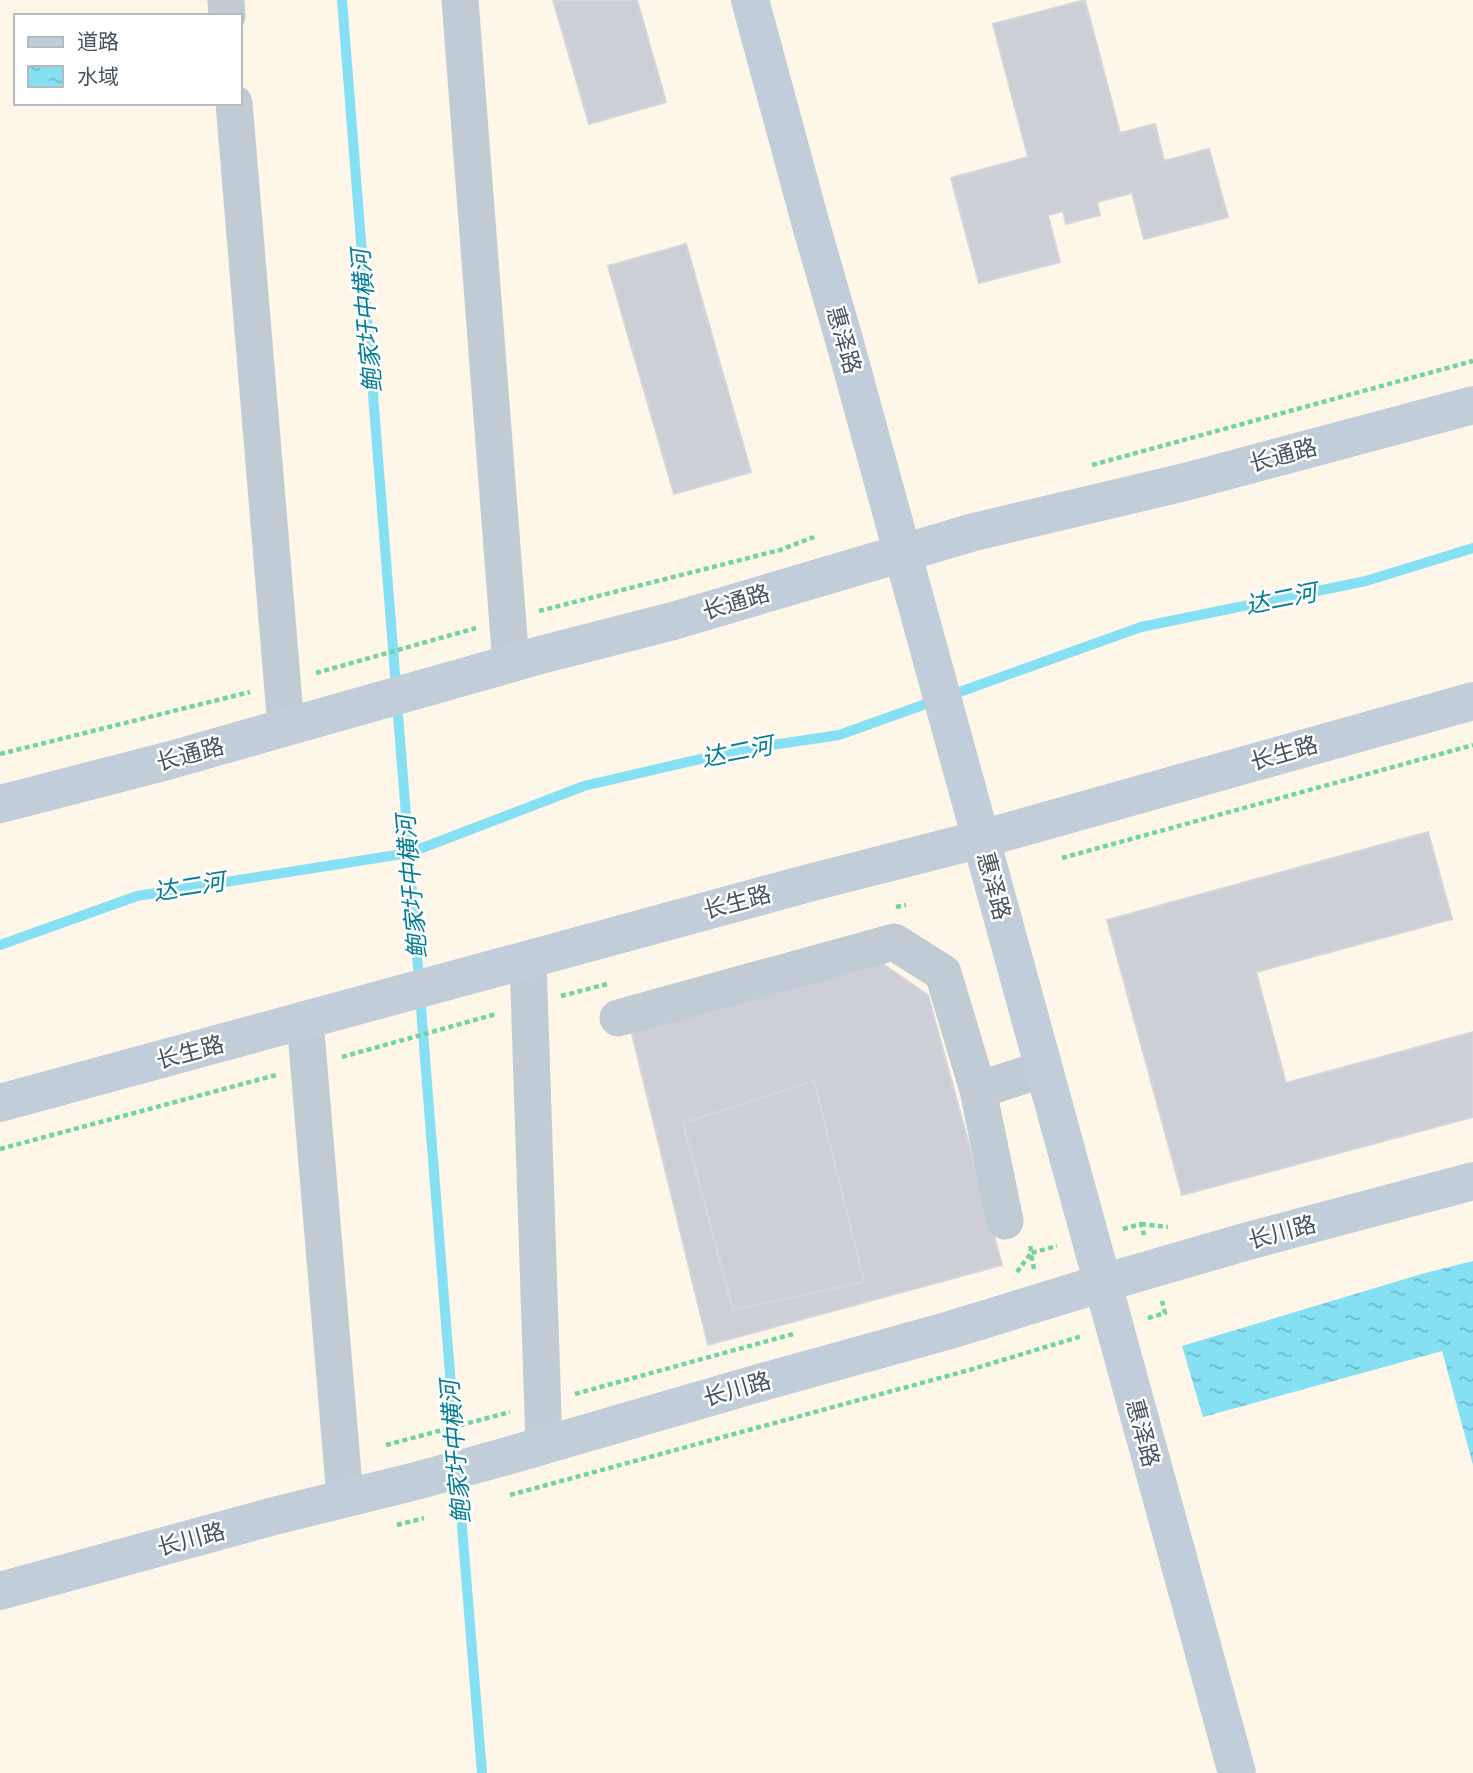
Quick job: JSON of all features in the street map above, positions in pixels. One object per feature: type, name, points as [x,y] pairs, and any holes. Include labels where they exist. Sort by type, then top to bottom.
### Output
[{"type":"street","points":[[460,0],[493,669]]},
{"type":"street","name":"惠泽路","points":[[750,0],[1237,1773]]},
{"type":"street","points":[[234,105],[300,723]]},
{"type":"street","name":"长通路","points":[[0,804],[673,621],[974,532],[1185,482],[1473,405]]},
{"type":"street","name":"长生路","points":[[0,1103],[809,883],[981,839],[1473,701]]},
{"type":"street","points":[[618,1018],[894,942],[943,973],[1017,1226]]},
{"type":"street","points":[[528,959],[544,1445]]},
{"type":"street","points":[[305,1020],[345,1499]]},
{"type":"street","points":[[978,1090],[1044,1069]]},
{"type":"street","name":"长川路","points":[[0,1591],[500,1458],[950,1330],[1248,1241],[1473,1181]]},
{"type":"path","points":[[1079,468],[1473,361]]},
{"type":"path","points":[[0,754],[780,550],[814,537]]},
{"type":"path","points":[[1062,858],[1473,745]]},
{"type":"path","points":[[0,1149],[485,1017]]},
{"type":"path","points":[[1016,1273],[1031,1253],[1017,1226]]},
{"type":"path","points":[[386,1445],[793,1334]]},
{"type":"path","points":[[508,1495],[960,1373],[1053,1345]]},
{"type":"path","points":[[397,1525],[412,1521]]},
{"type":"shaded area","points":[[0,0],[1473,0],[1473,1773],[0,1773]]},
{"type":"water","points":[[1473,1261],[1473,1465],[1442,1351],[1203,1417],[1182,1346]]},
{"type":"building","points":[[553,0],[637,0],[666,102],[589,124]]},
{"type":"building","points":[[1085,0],[1120,133],[1155,124],[1164,161],[1209,149],[1228,217],[1144,239],[1132,193],[1097,202],[1100,215],[1066,224],[1063,211],[1048,215],[1060,262],[979,283],[951,178],[1028,157],[993,24]]},
{"type":"building","points":[[686,244],[751,472],[674,494],[608,266]]},
{"type":"building","points":[[1428,832],[1452,919],[1256,972],[1286,1083],[1473,1032],[1473,1117],[1182,1195],[1107,920]]},
{"type":"building","points":[[880,962],[928,995],[1002,1265],[708,1345],[631,1030]]},
{"type":"building","points":[[814,1081],[864,1282],[733,1310],[683,1123]]},
{"type":"waterway","name":"鲍家圩中横河","points":[[342,0],[396,687]]},
{"type":"waterway","name":"达二河","points":[[951,695],[1141,627],[1366,581],[1473,548]]},
{"type":"waterway","name":"达二河","points":[[0,945],[137,896],[409,853],[584,786],[739,750],[839,735],[937,700]]},
{"type":"waterway","name":"鲍家圩中横河","points":[[397,702],[419,980]]},
{"type":"waterway","name":"鲍家圩中横河","points":[[420,995],[457,1462]]},
{"type":"waterway","name":"鲍家圩中横河","points":[[458,1477],[482,1773]]}]
